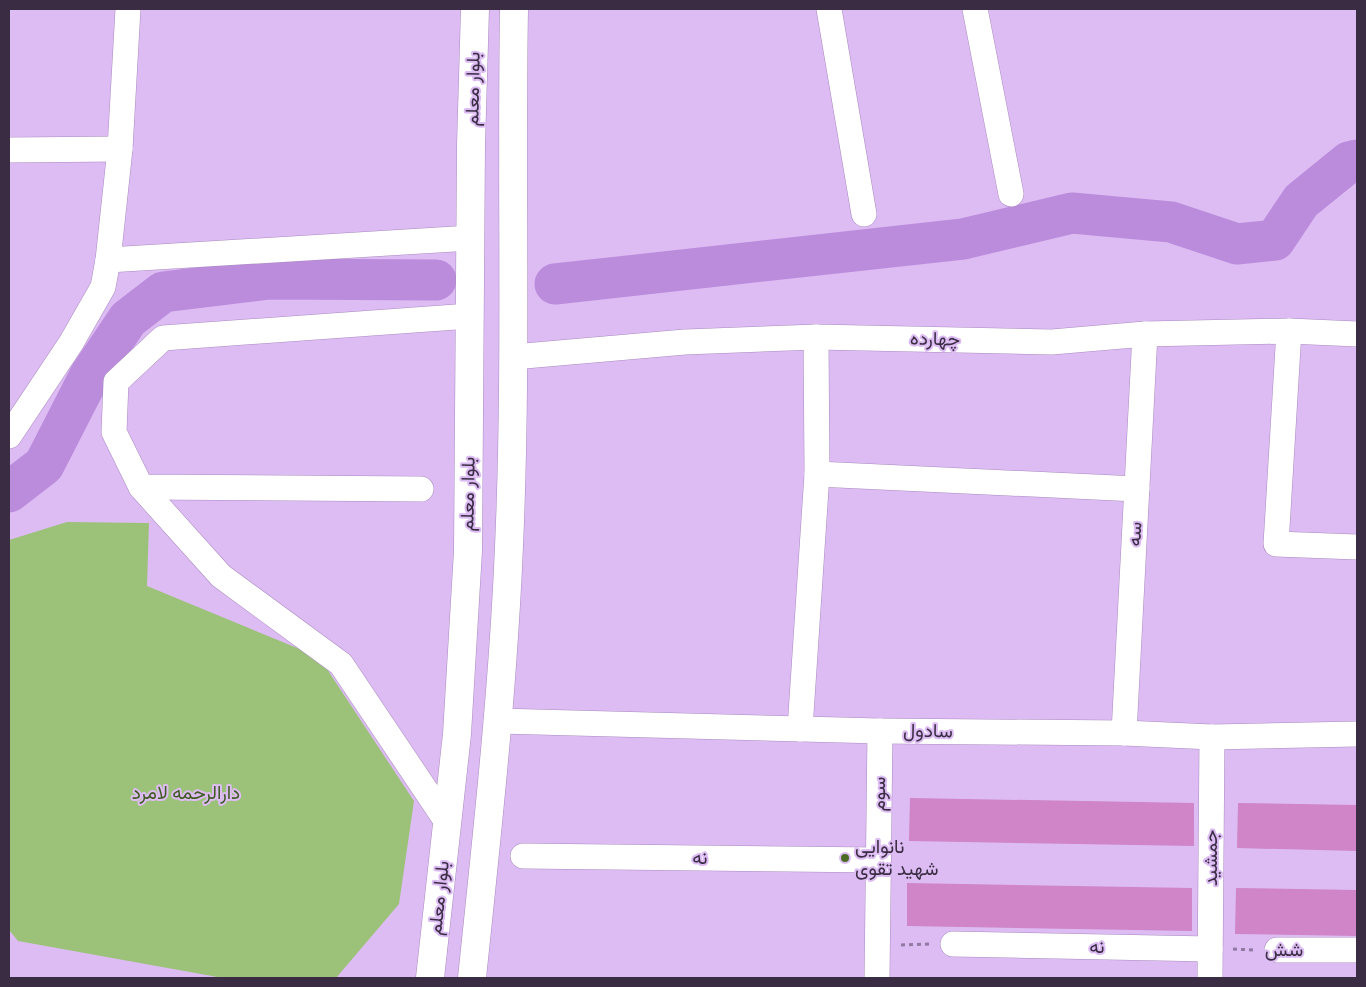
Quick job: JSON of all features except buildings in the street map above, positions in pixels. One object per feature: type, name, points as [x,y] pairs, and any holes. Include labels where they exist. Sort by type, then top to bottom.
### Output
[{"type":"street","points":[[9,436],[71,343],[103,287],[108,260],[120,149],[128,9]]},
{"type":"street","name":"بلوار معلم","points":[[430,978],[457,734],[468,551],[470,238],[475,9]]},
{"type":"street","points":[[472,978],[499,721],[509,545],[513,357],[514,9]]},
{"type":"street","points":[[829,9],[864,214]]},
{"type":"street","points":[[975,9],[1011,194]]},
{"type":"street","points":[[9,150],[120,149]]},
{"type":"street","points":[[108,260],[470,238]]},
{"type":"street","points":[[447,822],[341,664],[222,576],[141,487],[114,432],[116,382],[163,338],[470,316]]},
{"type":"street","points":[[1289,332],[1276,544],[1357,547]]},
{"type":"street","name":"چهارده","points":[[513,357],[685,342],[816,337],[1052,342],[1145,334],[1289,332],[1357,334]]},
{"type":"street","name":"سه","points":[[1124,734],[1145,334]]},
{"type":"street","points":[[800,729],[817,474],[816,337]]},
{"type":"street","points":[[817,474],[1137,489]]},
{"type":"street","points":[[141,487],[421,489]]},
{"type":"street","name":"سادول","points":[[499,721],[1212,737],[1357,734]]},
{"type":"street","name":"سوم","points":[[877,978],[880,731]]},
{"type":"street","name":"جمشید","points":[[1210,978],[1212,737]]},
{"type":"street","name":"نه","points":[[523,856],[878,860]]},
{"type":"street","name":"نه","points":[[953,944],[1210,949]]},
{"type":"street","name":"شش","points":[[1277,950],[1357,950]]},
{"type":"path","points":[[878,945],[953,944]]},
{"type":"path","name":"شش","points":[[1210,949],[1277,950]]},
{"type":"green space","name":"دارالرحمه لامرد","points":[[67,522],[149,523],[147,586],[319,657],[414,801],[399,904],[336,978],[223,978],[18,941],[9,930],[9,540]]},
{"type":"waterway","points":[[555,284],[963,239],[1072,213],[1171,222],[1237,244],[1275,240],[1301,201],[1349,162],[1357,160]]},
{"type":"waterway","points":[[9,492],[44,465],[89,377],[128,319],[163,292],[269,279],[436,280]]},
{"type":"place","name":"نانوایی شهید تقوی","points":[[845,858]]}]
